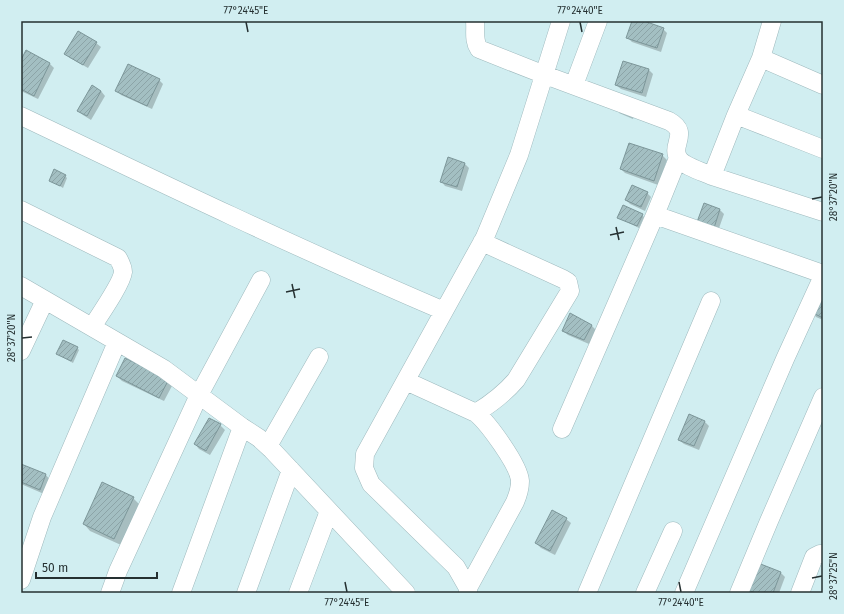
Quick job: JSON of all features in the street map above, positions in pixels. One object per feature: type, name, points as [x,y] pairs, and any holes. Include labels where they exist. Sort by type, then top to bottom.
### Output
[{"type":"street","points":[[475,21],[474,38],[479,49],[669,121],[676,125],[680,131],[676,153],[682,162],[712,176],[823,212]]},
{"type":"street","points":[[468,590],[456,567],[371,484],[364,468],[365,454],[482,242],[519,155],[561,21]]},
{"type":"street","points":[[574,85],[598,21]]},
{"type":"street","points":[[712,176],[736,115],[761,58],[772,21]]},
{"type":"street","points":[[761,58],[823,86]]},
{"type":"street","points":[[736,115],[823,149]]},
{"type":"street","points":[[21,116],[238,220],[347,270],[444,311]]},
{"type":"street","points":[[562,428],[655,215],[678,158]]},
{"type":"street","points":[[21,210],[118,258],[123,273],[119,283],[92,327]]},
{"type":"street","points":[[655,215],[823,275],[684,593]]},
{"type":"street","points":[[476,413],[506,392],[516,380],[570,291],[568,282],[482,242]]},
{"type":"street","points":[[110,593],[121,564],[200,395],[260,280]]},
{"type":"street","points":[[21,286],[164,369],[259,438],[406,593]]},
{"type":"street","points":[[21,352],[45,300]]},
{"type":"street","points":[[587,593],[711,301]]},
{"type":"street","points":[[21,580],[42,517],[117,342]]},
{"type":"street","points":[[268,446],[319,357]]},
{"type":"street","points":[[406,381],[476,413],[484,419],[515,466],[520,479],[519,492],[515,502],[468,590]]},
{"type":"street","points":[[739,593],[823,397]]},
{"type":"street","points":[[181,593],[242,427]]},
{"type":"street","points":[[246,593],[291,470]]},
{"type":"street","points":[[298,593],[329,511]]},
{"type":"street","points":[[644,593],[673,531]]},
{"type":"street","points":[[800,593],[814,557],[822,549]]},
{"type":"building","points":[[632,21],[644,21],[664,28],[657,48],[626,38]]},
{"type":"building","points":[[78,31],[97,42],[83,65],[64,54]]},
{"type":"building","points":[[26,50],[50,63],[34,96],[21,89],[21,60]]},
{"type":"building","points":[[623,61],[649,69],[642,93],[615,85]]},
{"type":"building","points":[[128,64],[160,79],[147,106],[115,91]]},
{"type":"building","points":[[92,85],[101,91],[87,116],[77,111]]},
{"type":"building","points":[[629,143],[663,154],[654,181],[620,169]]},
{"type":"building","points":[[448,157],[465,163],[457,187],[440,182]]},
{"type":"building","points":[[54,169],[66,175],[60,186],[49,181]]},
{"type":"building","points":[[632,185],[648,192],[641,207],[625,200]]},
{"type":"building","points":[[704,203],[720,209],[714,228],[697,222]]},
{"type":"building","points":[[623,205],[643,214],[637,226],[617,218]]},
{"type":"building","points":[[823,291],[823,318],[811,312]]},
{"type":"building","points":[[570,313],[592,325],[584,340],[562,331]]},
{"type":"building","points":[[63,340],[78,347],[71,361],[56,354]]},
{"type":"building","points":[[125,358],[169,379],[159,398],[116,376]]},
{"type":"building","points":[[689,414],[705,421],[694,446],[678,440]]},
{"type":"building","points":[[209,418],[221,424],[206,451],[194,444]]},
{"type":"building","points":[[21,464],[46,474],[40,490],[21,482]]},
{"type":"building","points":[[102,482],[134,497],[114,539],[83,524]]},
{"type":"building","points":[[552,510],[567,518],[550,551],[535,543]]},
{"type":"building","points":[[758,563],[781,572],[773,593],[756,593],[747,590]]}]
